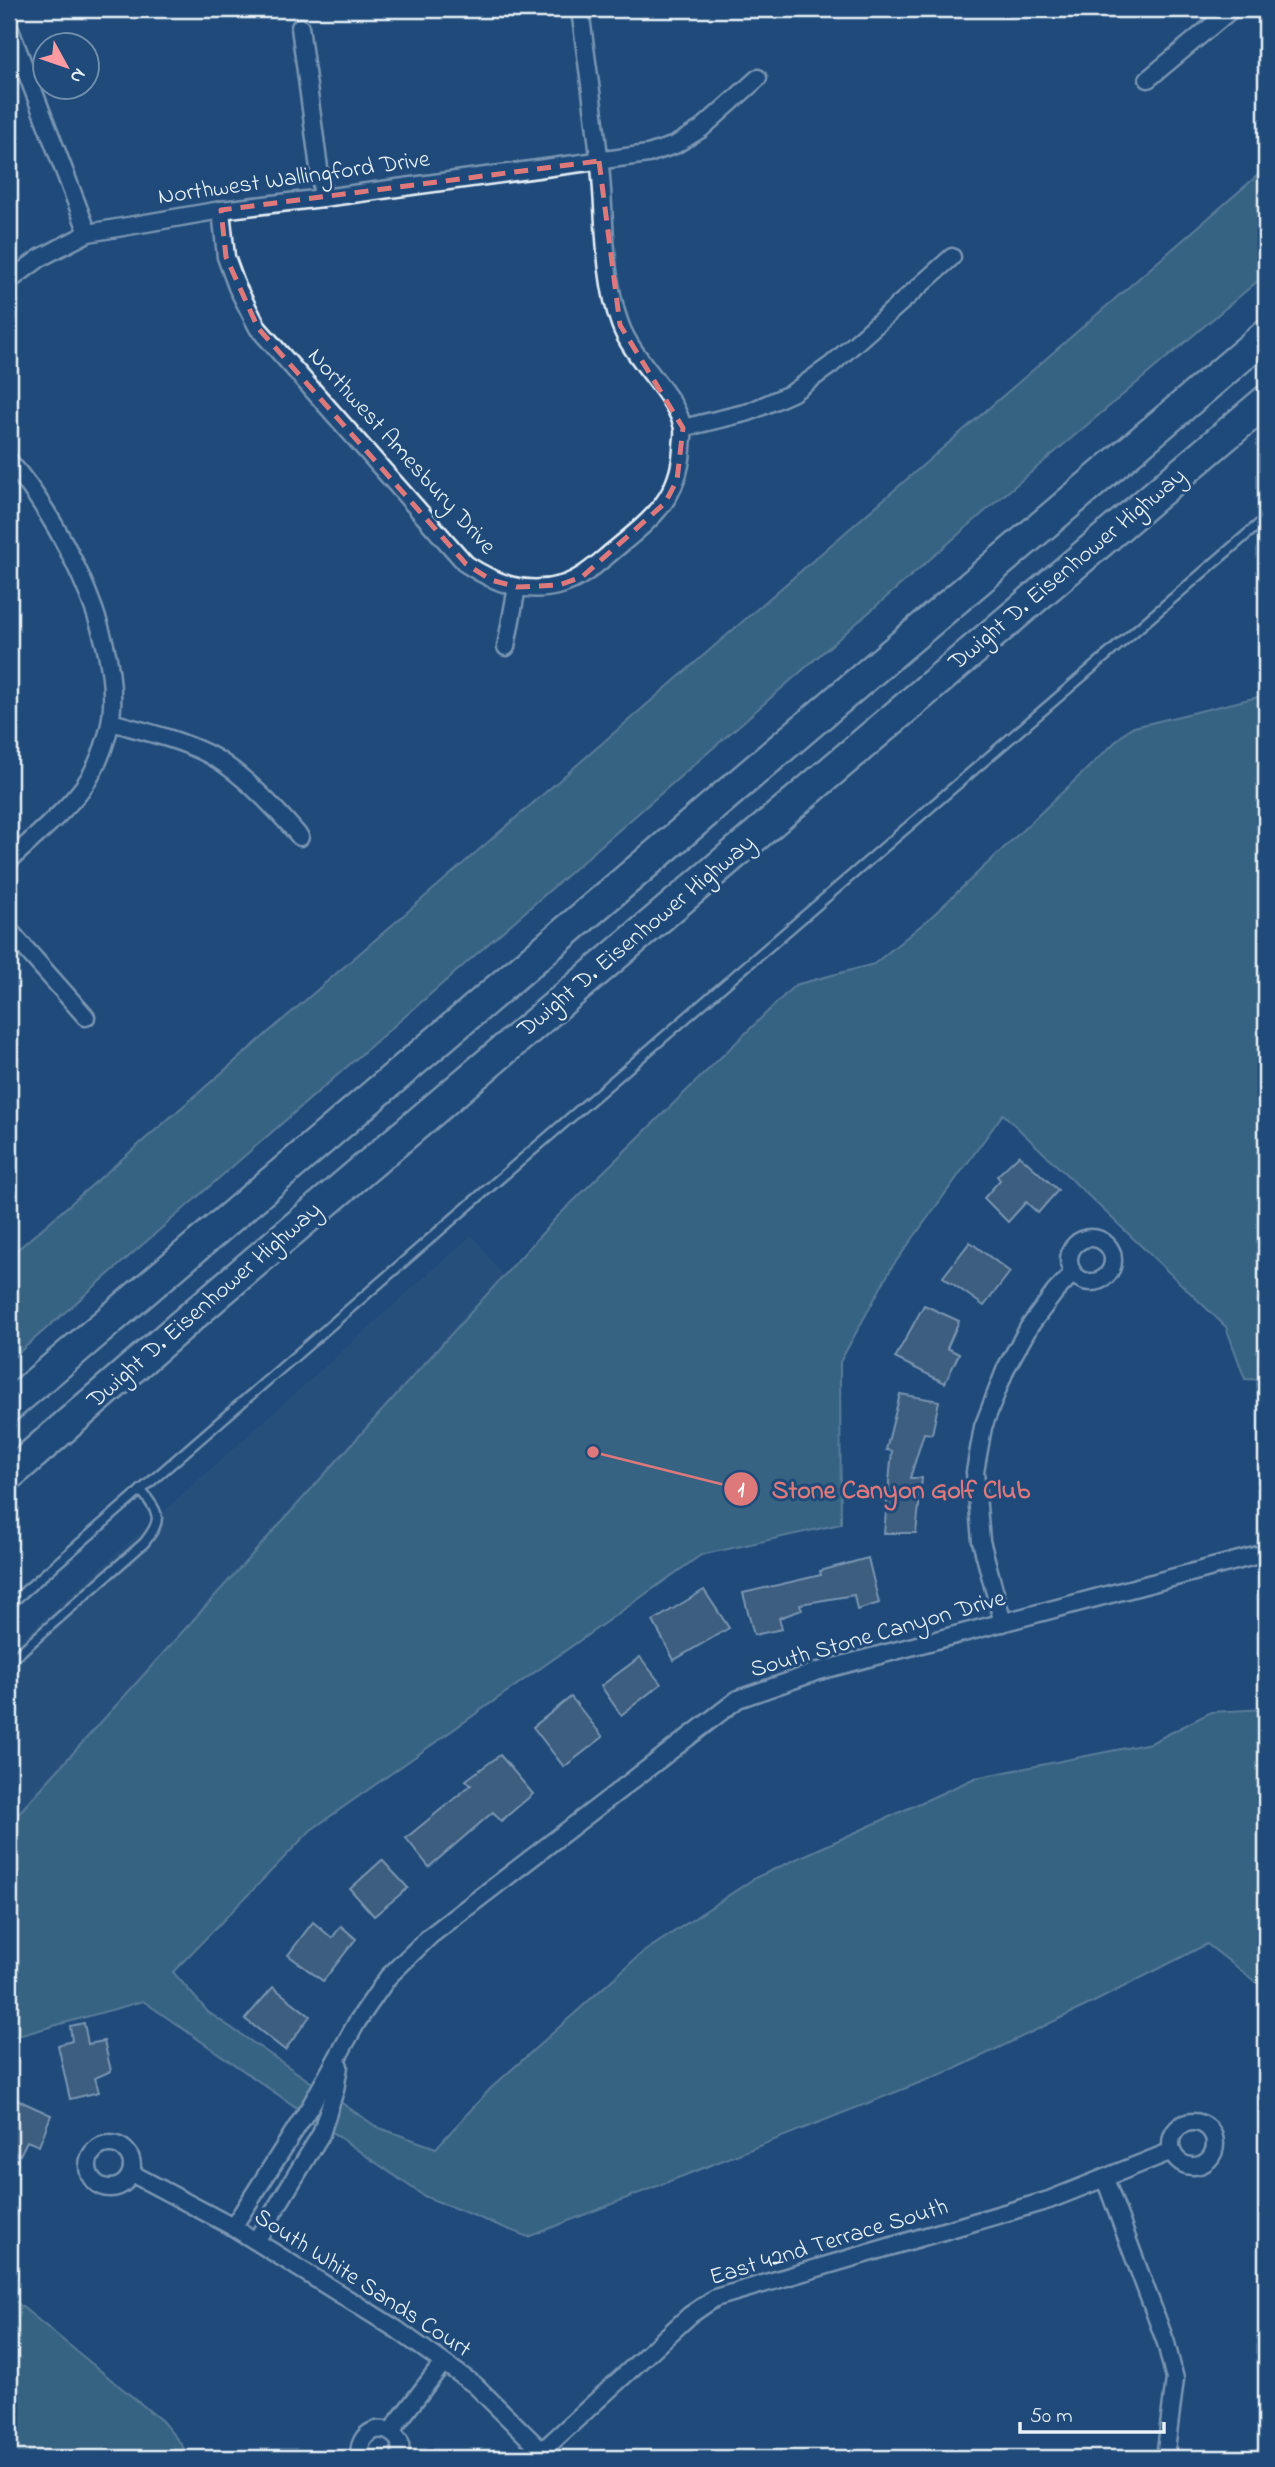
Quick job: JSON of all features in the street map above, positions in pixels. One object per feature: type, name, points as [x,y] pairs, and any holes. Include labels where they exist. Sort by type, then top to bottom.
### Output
[{"type":"highway","name":"Dwight D. Eisenhower Highway","points":[[9,1406],[1266,335]]},
{"type":"highway","name":"Dwight D. Eisenhower Highway","points":[[9,1475],[1266,401]]},
{"type":"street","points":[[580,9],[611,282],[620,325],[637,358],[671,402],[683,428],[749,412],[792,393],[831,365],[952,257]]},
{"type":"street","points":[[1147,79],[1232,9]]},
{"type":"street","points":[[9,27],[88,233]]},
{"type":"street","points":[[300,27],[323,198]]},
{"type":"street","name":"Northwest Wallingford Drive","points":[[9,281],[40,258],[88,233],[221,210],[648,154],[675,145],[701,129],[758,78]]},
{"type":"street","name":"Northwest Amesbury Drive","points":[[221,210],[226,257],[237,287],[258,328],[466,564],[491,580],[517,587],[559,585],[582,577],[651,520],[665,503],[677,480],[683,428]]},
{"type":"street","points":[[9,461],[73,560],[93,606],[111,675],[111,722],[100,754],[85,784],[66,807],[9,861]]},
{"type":"street","points":[[506,646],[517,587]]},
{"type":"street","points":[[111,722],[179,742],[210,755],[271,804],[300,837]]},
{"type":"street","points":[[9,930],[86,1017]]},
{"type":"street","points":[[1003,1623],[981,1541],[975,1472],[982,1427],[1006,1368],[1029,1327],[1073,1273]]},
{"type":"street","name":"South Stone Canyon Drive","points":[[233,2227],[307,2113],[357,2022],[388,1977],[430,1936],[738,1699],[818,1671],[1266,1553]]},
{"type":"street","name":"South Stone Canyon Drive","points":[[256,2241],[321,2134],[335,2090],[341,2053]]},
{"type":"street","name":"East 42nd Terrace South","points":[[546,2455],[690,2315],[715,2298],[1049,2200],[1172,2151]]},
{"type":"street","name":"South White Sands Court","points":[[131,2173],[233,2227],[396,2329],[475,2385],[546,2455]]},
{"type":"street","points":[[1105,2179],[1166,2343],[1175,2379],[1165,2458]]},
{"type":"street","points":[[391,2431],[443,2363]]},
{"type":"street","points":[[360,2458],[359,2450],[364,2436],[376,2429],[391,2431],[400,2442],[401,2458]]},
{"type":"lane","points":[[9,1605],[1266,518]]},
{"type":"lane","points":[[9,1662],[144,1543],[156,1528],[159,1519],[155,1508],[141,1490]]},
{"type":"highlighted area","points":[[599,161],[620,325],[683,428],[677,480],[665,503],[582,577],[559,585],[517,587],[491,580],[466,564],[258,328],[226,257],[221,210]]},
{"type":"shaded area","points":[[472,1235],[503,1276],[9,1824],[9,1650]]},
{"type":"green space","points":[[1266,168],[1266,274],[990,507],[9,1361],[9,1257]]},
{"type":"green space","points":[[1266,695],[1266,1380],[1245,1379],[1226,1327],[1003,1114],[892,1267],[840,1362],[841,1524],[701,1555],[311,1830],[173,1972],[208,2012],[377,2127],[436,2148],[490,2089],[642,1953],[755,1878],[975,1778],[1151,1743],[1211,1712],[1266,1709],[1266,1990],[1207,1944],[957,2068],[528,2237],[424,2196],[143,2001],[14,2037],[9,2041],[9,1824],[555,1219],[795,985],[874,964],[930,918],[1130,728]]},
{"type":"green space","points":[[9,2296],[162,2421],[182,2445],[188,2458],[9,2458]]},
{"type":"building","points":[[1019,1155],[1058,1190],[1038,1213],[1026,1202],[1008,1222],[984,1198],[1000,1180],[997,1176]]},
{"type":"building","points":[[970,1242],[1010,1272],[984,1306],[943,1277]]},
{"type":"building","points":[[924,1305],[959,1321],[947,1348],[959,1354],[945,1383],[895,1358]]},
{"type":"building","points":[[900,1394],[939,1401],[932,1434],[924,1433],[910,1478],[922,1478],[916,1533],[884,1533],[892,1451],[886,1450]]},
{"type":"building","points":[[868,1558],[879,1603],[857,1610],[854,1595],[800,1604],[802,1610],[779,1618],[782,1629],[754,1635],[743,1593],[821,1575],[820,1571]]},
{"type":"building","points":[[704,1590],[729,1628],[674,1660],[653,1621]]},
{"type":"building","points":[[640,1657],[661,1684],[621,1715],[601,1686]]},
{"type":"building","points":[[571,1697],[603,1737],[564,1767],[533,1727]]},
{"type":"building","points":[[500,1755],[533,1794],[501,1821],[493,1812],[429,1867],[406,1838],[471,1785],[466,1780]]},
{"type":"building","points":[[382,1860],[408,1888],[374,1916],[350,1889]]},
{"type":"building","points":[[313,1922],[332,1938],[341,1926],[356,1939],[323,1981],[288,1955]]},
{"type":"building","points":[[273,1987],[310,2016],[285,2050],[245,2019]]},
{"type":"building","points":[[84,2023],[88,2044],[104,2041],[111,2071],[95,2078],[99,2092],[70,2099],[58,2045],[72,2041],[70,2026]]},
{"type":"building","points":[[9,2096],[51,2115],[39,2146],[27,2141],[20,2155],[9,2150]]},
{"type":"place","name":"Stone Canyon Golf Club","points":[[593,1452]]}]
